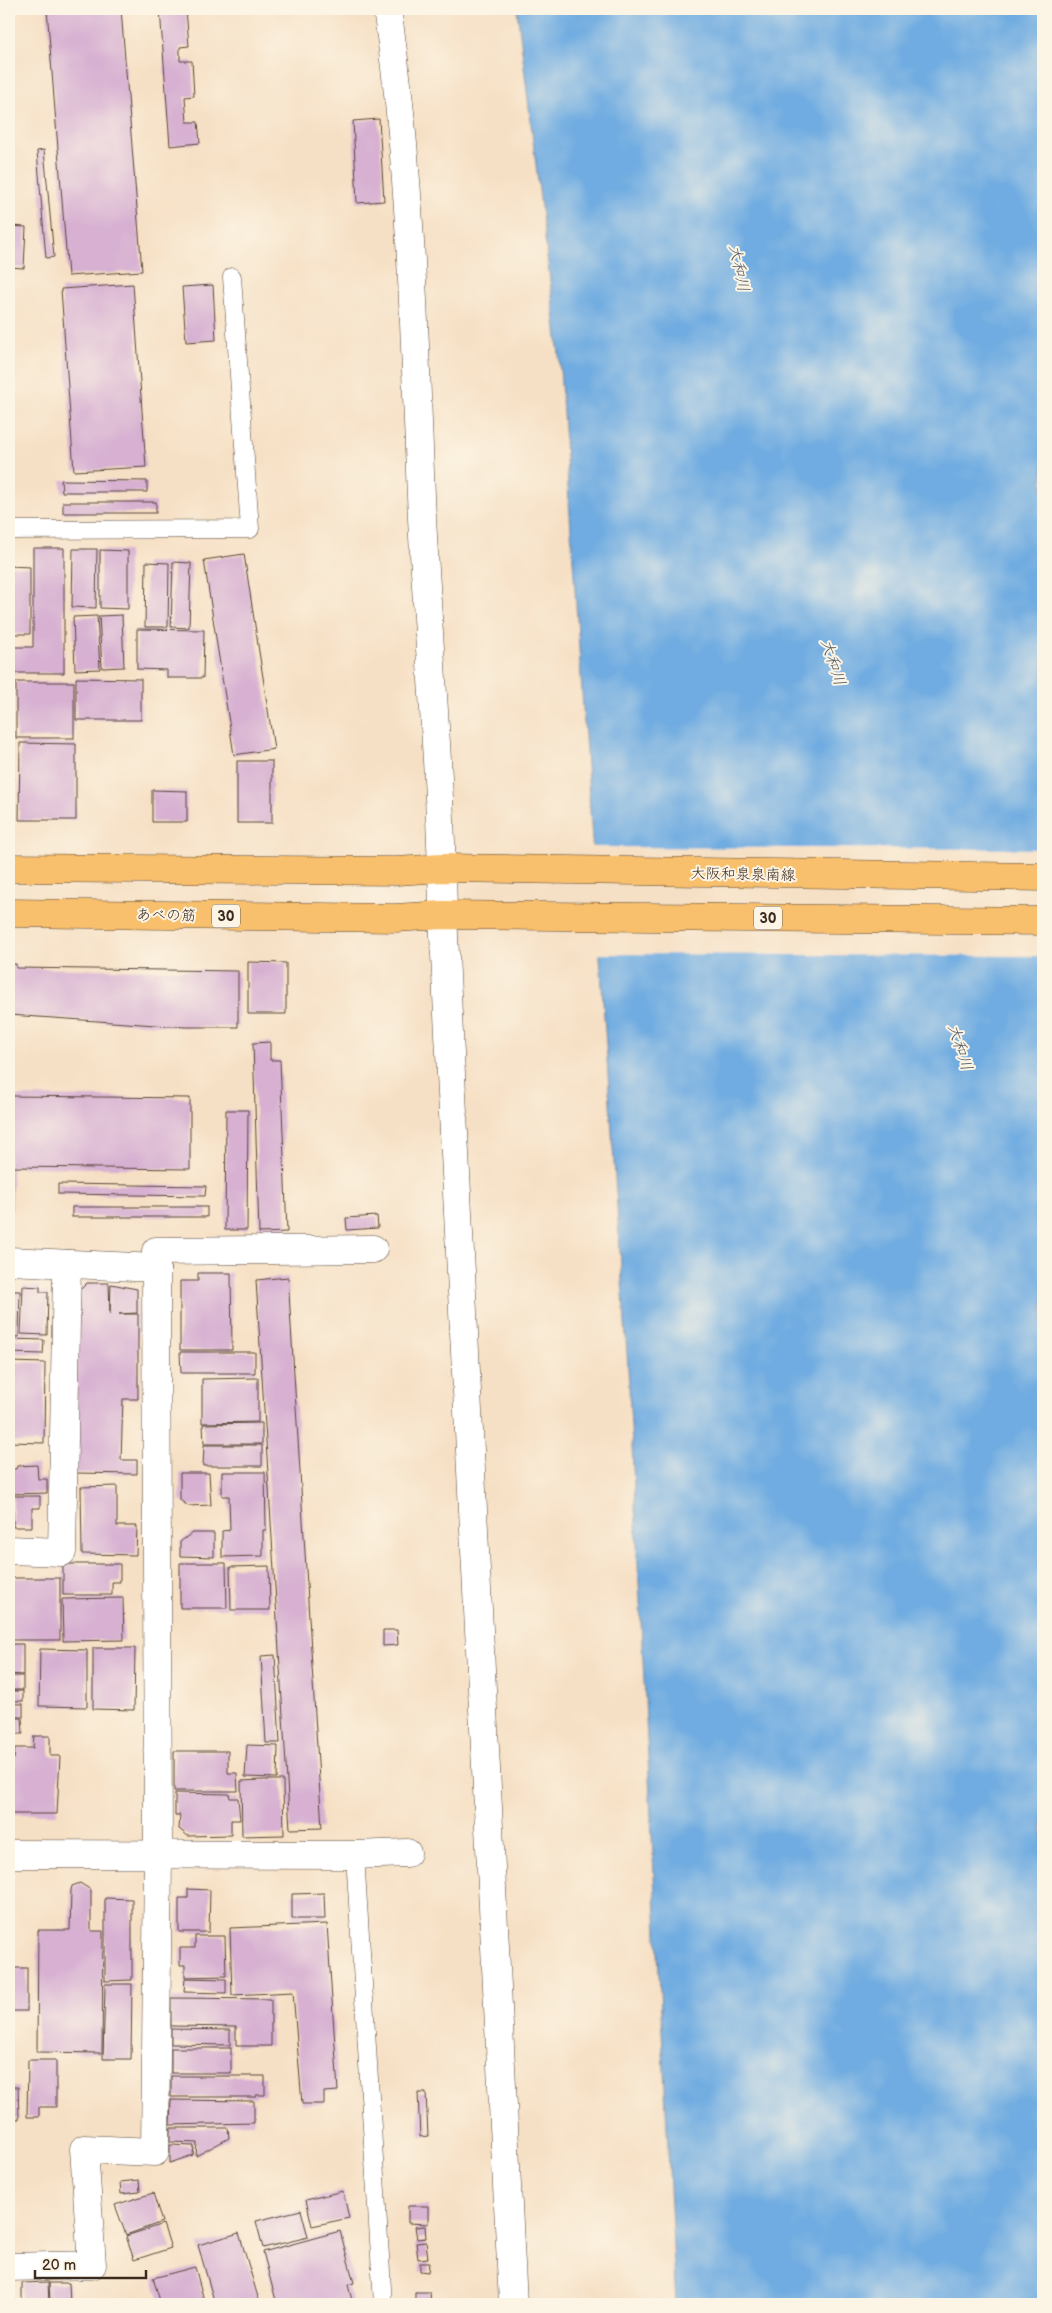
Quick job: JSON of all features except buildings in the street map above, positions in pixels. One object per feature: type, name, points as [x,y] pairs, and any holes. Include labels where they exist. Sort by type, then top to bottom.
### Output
[{"type":"main road","points":[[9,868],[387,871],[442,868]]},
{"type":"main road","name":"大阪和泉泉南線","points":[[442,868],[1043,877]]},
{"type":"main road","name":"あべの筋","points":[[9,913],[395,918],[443,914]]},
{"type":"main road","name":"30","points":[[443,914],[1043,921]]},
{"type":"street","points":[[387,9],[395,62],[409,200],[422,520],[442,868],[513,2304]]},
{"type":"street","points":[[9,2267],[92,2265],[84,2149],[155,2152],[158,1853],[156,1251],[373,1249]]},
{"type":"street","points":[[9,1261],[156,1268]]},
{"type":"street","points":[[9,1550],[62,1552],[67,1264]]},
{"type":"street","points":[[9,1854],[355,1855],[407,1853]]},
{"type":"lane","points":[[9,530],[250,529],[232,276]]},
{"type":"lane","points":[[355,1855],[384,2304]]},
{"type":"water","name":"大和川","points":[[517,9],[1043,9],[1043,2304],[676,2304],[628,1368],[559,354]]},
{"type":"pier","points":[[590,847],[1043,849],[1043,956],[597,954]]}]
